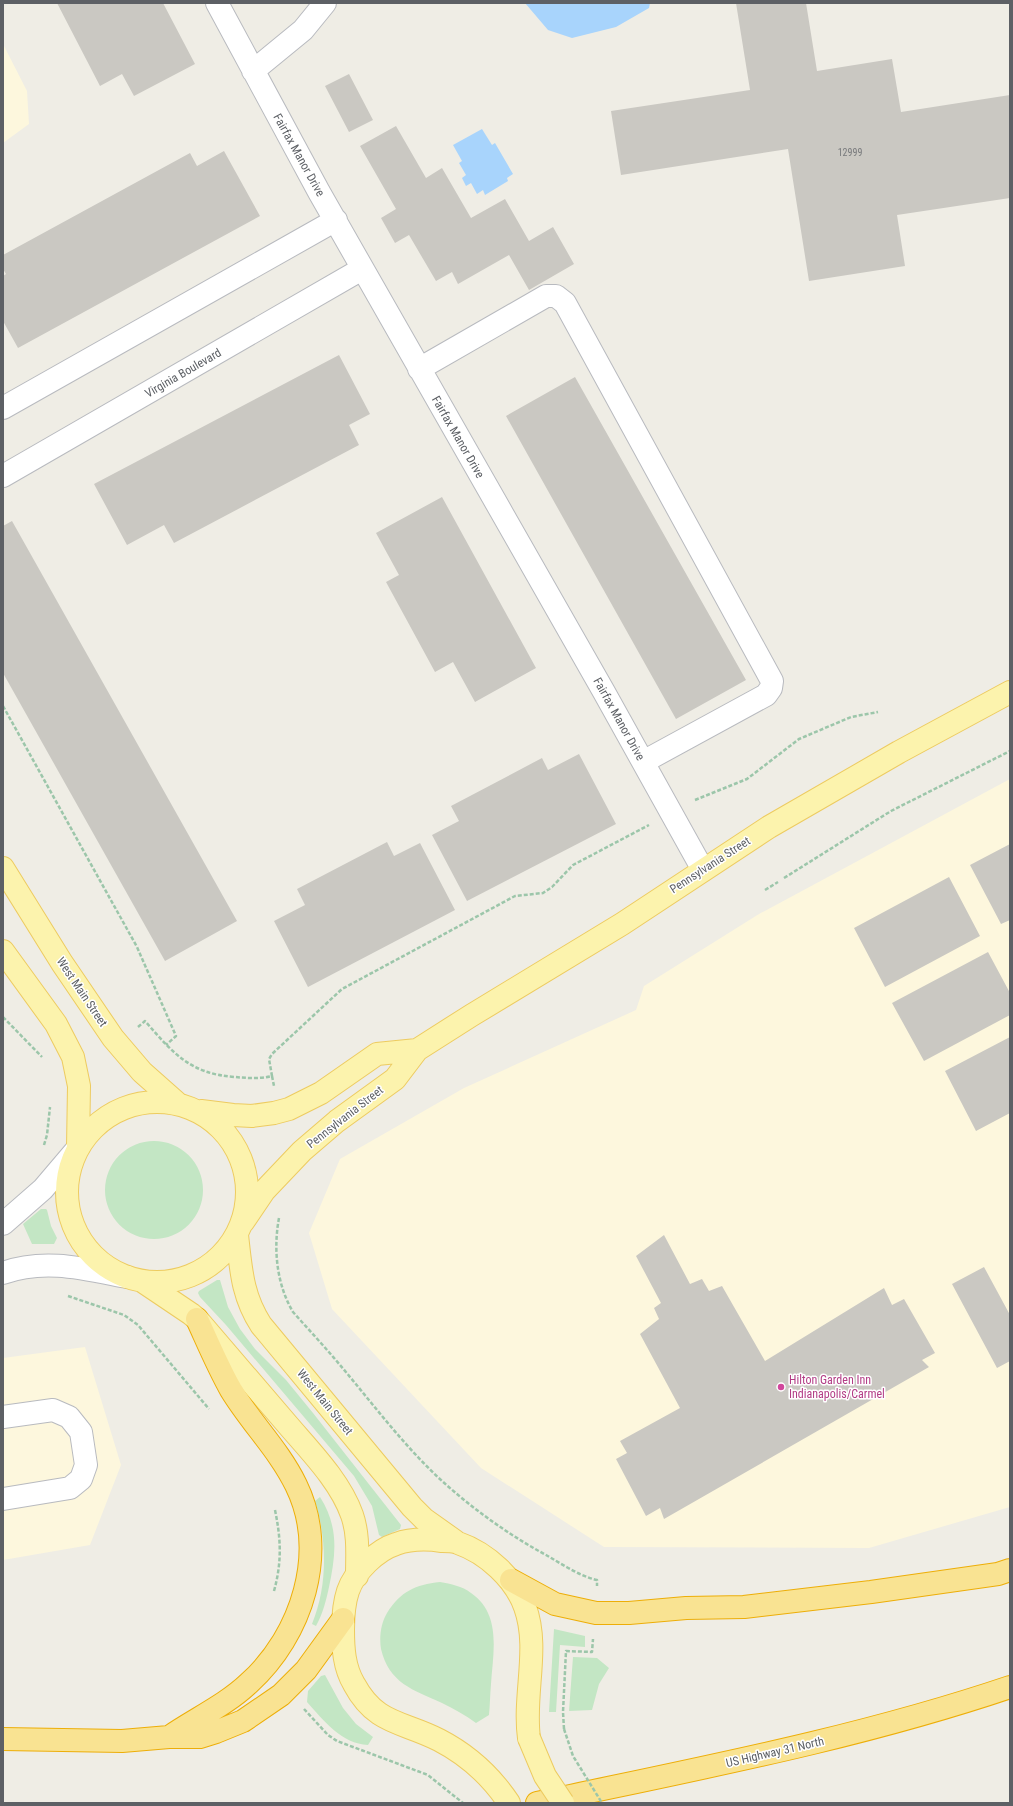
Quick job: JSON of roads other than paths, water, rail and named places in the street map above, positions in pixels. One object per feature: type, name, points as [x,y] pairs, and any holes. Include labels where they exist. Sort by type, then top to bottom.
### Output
[{"type":"highway","points":[[169,1737],[237,1694],[276,1654],[300,1611],[309,1563],[308,1519],[296,1485],[284,1464],[232,1391],[197,1319]]},
{"type":"highway","points":[[511,1580],[555,1604],[596,1613],[629,1613],[686,1608],[744,1607],[871,1592],[998,1574],[1010,1570]]},
{"type":"highway","points":[[3,1739],[122,1741],[169,1737],[200,1737],[243,1721],[281,1695],[306,1670],[343,1618]]},
{"type":"highway","name":"US Highway 31 North","points":[[537,1803],[798,1747],[928,1712],[1010,1687]]},
{"type":"main road","name":"Pennsylvania Street","points":[[135,1279],[163,1282],[190,1276],[217,1260],[228,1248],[264,1191],[302,1151],[337,1121],[395,1079],[417,1050],[496,1000],[622,924],[744,842],[824,794],[1010,692]]},
{"type":"main road","name":"West Main Street","points":[[3,868],[62,963],[113,1038],[142,1072],[177,1103]]},
{"type":"main road","points":[[3,951],[56,1024],[73,1057],[80,1086],[78,1148]]},
{"type":"main road","name":"Pennsylvania Street","points":[[199,1111],[252,1116],[289,1109],[321,1093],[377,1054],[417,1050]]},
{"type":"main road","points":[[240,1228],[246,1210],[248,1187],[243,1164],[233,1143],[226,1133],[199,1111],[177,1103],[152,1101],[139,1103],[115,1111],[94,1127],[78,1148],[72,1161],[66,1186],[67,1199],[73,1225],[85,1247],[94,1257],[110,1268],[135,1279],[197,1319],[301,1441],[341,1493],[352,1514],[358,1543],[357,1576]]},
{"type":"main road","name":"West Main Street","points":[[240,1228],[242,1283],[260,1325],[412,1508],[430,1524],[492,1563],[511,1580],[521,1596],[530,1623],[531,1647],[526,1720],[529,1738],[545,1776],[563,1803]]},
{"type":"main road","points":[[458,1542],[430,1540],[397,1544],[377,1555],[357,1576],[348,1591],[343,1618],[343,1653],[353,1683],[376,1713],[385,1719],[438,1740],[464,1755],[490,1779],[509,1803]]},
{"type":"street","name":"Fairfax Manor Drive","points":[[217,3],[362,269],[703,870]]},
{"type":"street","points":[[253,71],[303,30],[325,3]]},
{"type":"street","points":[[3,408],[336,220]]},
{"type":"street","name":"Virginia Boulevard","points":[[3,476],[362,269]]},
{"type":"street","points":[[419,369],[546,296],[556,296],[564,303],[772,681],[771,688],[766,695],[643,762]]},
{"type":"street","points":[[3,1224],[43,1189],[78,1148]]},
{"type":"street","points":[[3,1273],[29,1265],[42,1265],[82,1268],[135,1279]]},
{"type":"street","points":[[3,1417],[53,1410],[69,1417],[81,1432],[86,1465],[81,1479],[70,1488],[3,1499]]},
{"type":"water","points":[[525,3],[650,3],[649,8],[616,27],[572,38],[548,30]]},
{"type":"water","points":[[482,129],[492,145],[495,143],[513,174],[507,178],[508,181],[485,195],[483,190],[477,194],[471,183],[466,186],[462,178],[466,175],[459,163],[462,161],[453,145]]},
{"type":"place","name":"Hilton Garden Inn Indianapolis/Carmel","points":[[781,1387]]}]
